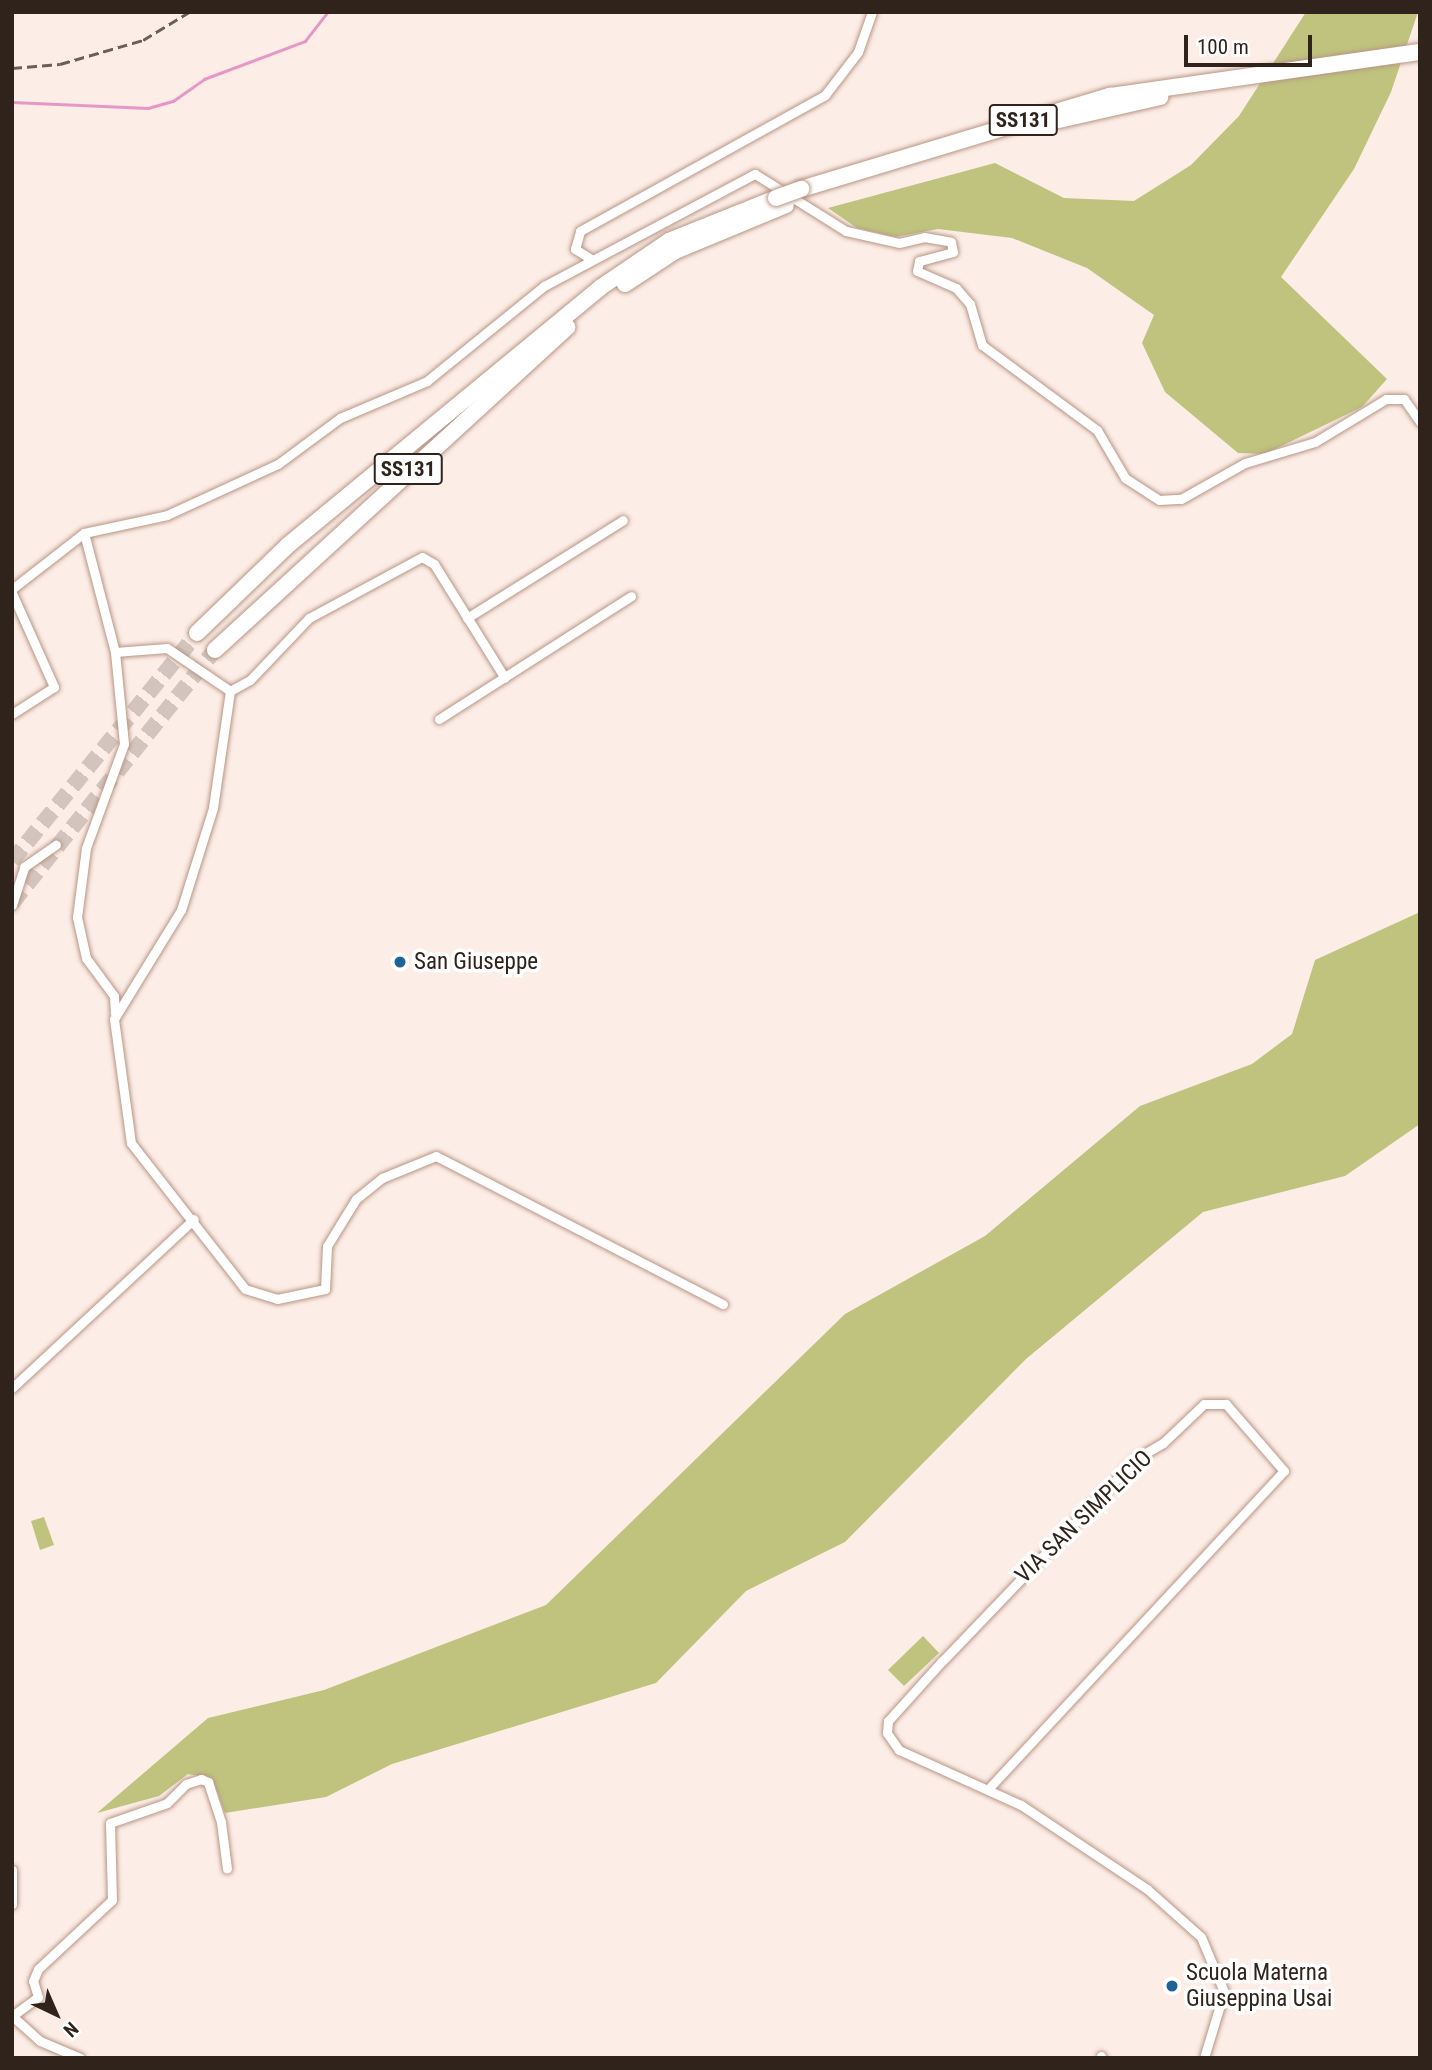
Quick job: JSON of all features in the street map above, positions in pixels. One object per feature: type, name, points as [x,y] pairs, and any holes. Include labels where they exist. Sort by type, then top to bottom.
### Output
[{"type":"highway","name":"SS131","points":[[197,633],[287,546],[561,319],[669,241],[805,193],[1110,96],[1420,52]]},
{"type":"highway","name":"SS131","points":[[1251,76],[1420,63]]},
{"type":"highway","name":"SS131","points":[[215,650],[579,317],[675,251],[781,201]]},
{"type":"highway","points":[[561,319],[579,317]]},
{"type":"street","points":[[592,258],[575,249],[580,231],[825,95],[858,52],[872,12]]},
{"type":"street","points":[[12,715],[54,687],[12,591],[84,533],[167,515],[278,464],[340,418],[427,381],[544,286],[592,258],[755,174],[846,231],[899,243],[924,237],[951,242],[953,252],[919,261],[917,271],[956,288],[992,356],[1097,430],[1125,478],[1171,503],[1245,463],[1315,442],[1386,399],[1404,399],[1420,422]]},
{"type":"street","points":[[467,618],[623,520]]},
{"type":"street","points":[[84,533],[115,652],[124,744],[86,848],[76,917],[86,958],[114,996],[131,1143],[194,1219],[245,1289],[277,1299],[311,1295],[325,1289],[327,1246],[356,1199],[382,1178],[436,1156],[723,1304]]},
{"type":"street","points":[[230,691],[250,680],[309,618],[422,557],[429,558],[505,678]]},
{"type":"street","points":[[439,719],[631,596]]},
{"type":"street","points":[[115,652],[167,648],[230,691]]},
{"type":"street","points":[[115,1013],[181,910],[213,808],[230,691]]},
{"type":"street","points":[[12,905],[24,867],[56,845]]},
{"type":"street","points":[[12,1388],[194,1219]]},
{"type":"street","name":"VIA SAN SIMPLICIO","points":[[991,1786],[1284,1471],[1226,1404],[1204,1404],[1163,1443],[1138,1458],[888,1721],[899,1749],[991,1786],[1147,1889],[1201,1937],[1224,1992],[1203,2058]]},
{"type":"street","points":[[80,2058],[40,2041],[12,2016],[38,1997],[33,1981],[38,1969],[112,1900],[110,1823],[167,1803],[186,1784],[201,1779],[208,1782],[220,1822],[227,1869]]},
{"type":"street","points":[[12,1870],[12,1904]]},
{"type":"green space","points":[[1306,12],[1418,12],[1391,92],[1354,169],[1281,277],[1387,379],[1362,407],[1265,454],[1238,453],[1165,392],[1142,343],[1154,315],[1087,268],[1012,238],[938,229],[895,237],[857,228],[828,208],[995,163],[1064,198],[1134,201],[1191,165],[1239,116]]},
{"type":"green space","points":[[1420,912],[1420,1124],[1345,1176],[1203,1212],[1026,1359],[845,1542],[746,1591],[656,1683],[392,1764],[326,1797],[225,1813],[212,1778],[188,1774],[159,1796],[97,1813],[208,1718],[324,1690],[546,1605],[845,1314],[985,1236],[1140,1106],[1252,1064],[1292,1034],[1315,960]]},
{"type":"green space","points":[[44,1517],[54,1545],[40,1550],[31,1521]]},
{"type":"green space","points":[[923,1636],[939,1653],[904,1686],[888,1670]]},
{"type":"waterway","points":[[12,102],[148,108],[173,101],[204,79],[305,41],[328,12]]},
{"type":"tunnel","points":[[12,861],[197,633]]},
{"type":"tunnel","points":[[12,903],[215,650]]},
{"type":"railway","points":[[12,68],[60,64],[143,40],[189,12]]},
{"type":"place","name":"San Giuseppe","points":[[400,962]]},
{"type":"place","name":"Scuola Materna Giuseppina Usai","points":[[1172,1986]]}]
